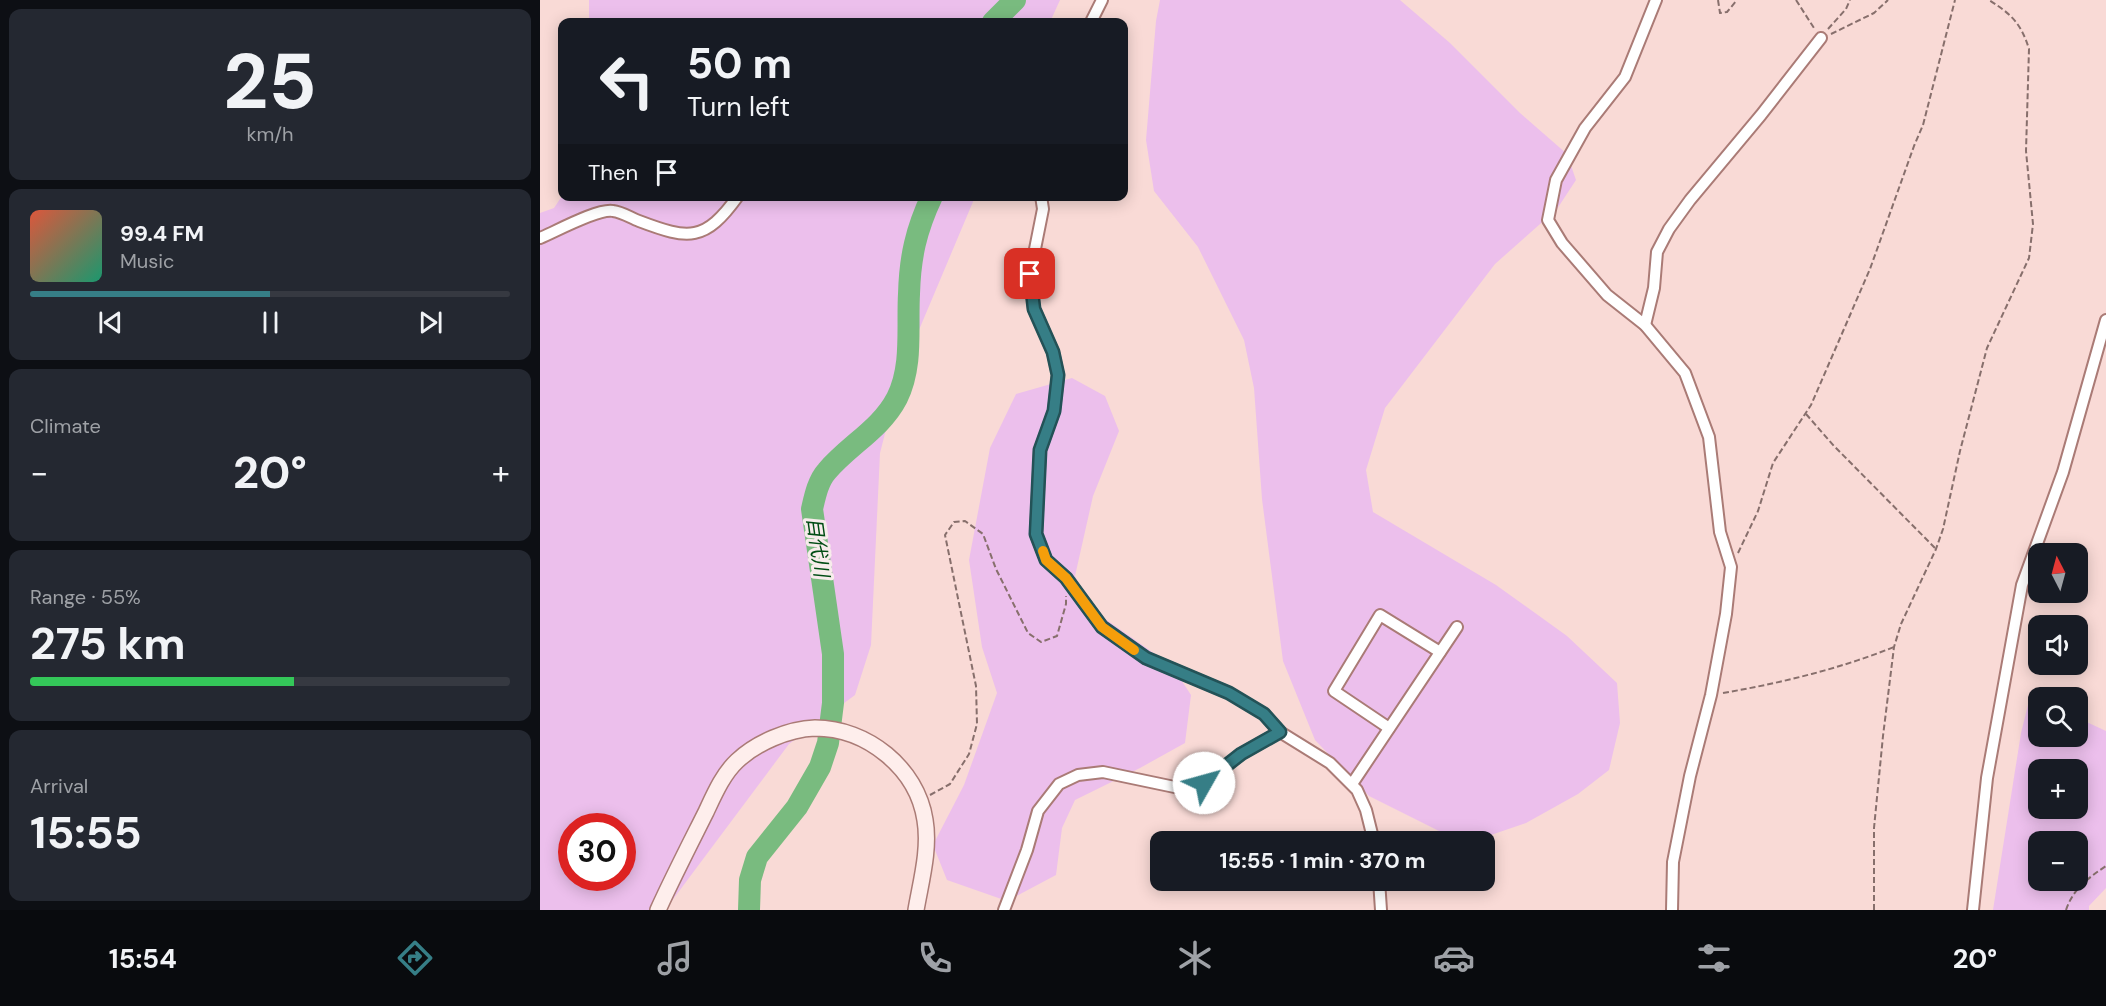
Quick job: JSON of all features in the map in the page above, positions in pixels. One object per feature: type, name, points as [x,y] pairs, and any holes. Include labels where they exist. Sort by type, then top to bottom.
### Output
[{"type":"street","points":[[1093,18],[1102,0]]},
{"type":"street","points":[[1656,0],[1625,77],[1585,128],[1556,180],[1548,220],[1562,243],[1607,295],[1645,325],[1685,373],[1709,437],[1720,532],[1731,567],[1726,614],[1711,695],[1690,776],[1673,862],[1672,910]]},
{"type":"street","points":[[1645,325],[1654,288],[1657,252],[1669,229],[1821,38]]},
{"type":"street","points":[[540,238],[597,213],[612,210],[659,229],[683,234],[702,232],[717,222],[734,201]]},
{"type":"street","points":[[1042,201],[1043,209],[1030,274],[1034,309],[1053,352],[1058,375],[1054,411],[1040,450],[1036,534],[1046,560],[1066,578],[1102,627],[1146,658],[1229,693],[1264,714],[1280,732],[1330,763],[1357,790],[1366,810],[1371,831]]},
{"type":"street","points":[[1973,910],[1987,778],[2022,585],[2063,472],[2106,320]]},
{"type":"street","points":[[1389,728],[1334,691],[1380,615],[1440,652]]},
{"type":"street","points":[[1352,784],[1457,627]]},
{"type":"street","points":[[658,910],[719,786],[735,762],[757,745],[788,733],[814,728],[841,732],[869,741],[903,770],[914,784],[925,820],[927,845],[916,910]]},
{"type":"street","points":[[1004,910],[1027,850],[1038,811],[1059,784],[1078,775],[1103,772],[1184,789],[1204,783],[1241,754],[1280,732]]},
{"type":"street","points":[[1380,891],[1381,910]]},
{"type":"path","points":[[1718,0],[1720,13],[1727,12],[1737,0]]},
{"type":"path","points":[[1796,0],[1821,38]]},
{"type":"path","points":[[1821,38],[1846,9],[1850,0]]},
{"type":"path","points":[[1821,38],[1874,13],[1888,0]]},
{"type":"path","points":[[1731,567],[1758,511],[1773,463],[1806,414],[1870,269],[1923,125],[1955,0]]},
{"type":"path","points":[[1874,910],[1874,828],[1894,647],[1901,624],[1943,529],[1976,385],[1987,348],[2029,258],[2033,224],[2026,151],[2029,49],[2024,33],[2011,15],[1989,0]]},
{"type":"path","points":[[1806,414],[1834,446],[1936,549]]},
{"type":"path","points":[[920,801],[950,784],[969,754],[977,723],[976,686],[945,536],[954,522],[965,521],[983,534],[996,569],[1028,633],[1041,642],[1057,636],[1066,604],[1066,578]]},
{"type":"path","points":[[1711,695],[1774,684],[1863,660],[1894,647]]},
{"type":"path","points":[[2066,910],[2070,897],[2085,881],[2106,866]]},
{"type":"shaded area","points":[[589,0],[1060,0],[1052,18],[589,18]]},
{"type":"shaded area","points":[[1160,0],[1400,0],[1450,43],[1520,113],[1567,154],[1576,180],[1557,209],[1495,264],[1385,408],[1366,470],[1373,512],[1496,585],[1567,636],[1617,683],[1620,723],[1609,770],[1578,794],[1526,823],[1495,834],[1495,831],[1439,831],[1369,796],[1315,740],[1283,661],[1262,499],[1254,388],[1244,340],[1198,247],[1154,191],[1146,140],[1156,21]]},
{"type":"shaded area","points":[[559,201],[973,201],[900,375],[880,453],[871,645],[855,695],[789,744],[665,910],[540,910],[540,213],[554,208]]},
{"type":"shaded area","points":[[1072,378],[1105,396],[1119,431],[1093,496],[1075,576],[1094,611],[1172,666],[1191,695],[1185,743],[1075,800],[1062,828],[1056,875],[1007,901],[947,880],[933,845],[964,785],[997,693],[982,647],[969,560],[990,448],[1016,394]]},
{"type":"shaded area","points":[[2028,705],[2028,747],[2088,747],[2088,723],[2106,731],[2106,888],[2089,906],[2089,910],[1993,910],[2021,733]]},
{"type":"waterway","name":"目代川","points":[[997,18],[1015,0]]},
{"type":"waterway","name":"目代川","points":[[749,910],[750,880],[757,857],[797,807],[820,767],[828,743],[833,703],[833,654],[812,509],[814,499],[824,475],[882,419],[897,398],[902,386],[907,360],[912,256],[930,201]]},
{"type":"slow traffic","points":[[1043,551],[1046,560],[1066,578],[1102,627],[1134,650]]},
{"type":"route","points":[[1030,274],[1034,309],[1053,352],[1058,375],[1054,411],[1040,450],[1036,534],[1046,560],[1066,578],[1102,627],[1146,658],[1229,693],[1264,714],[1280,732],[1241,754],[1204,783]]}]
